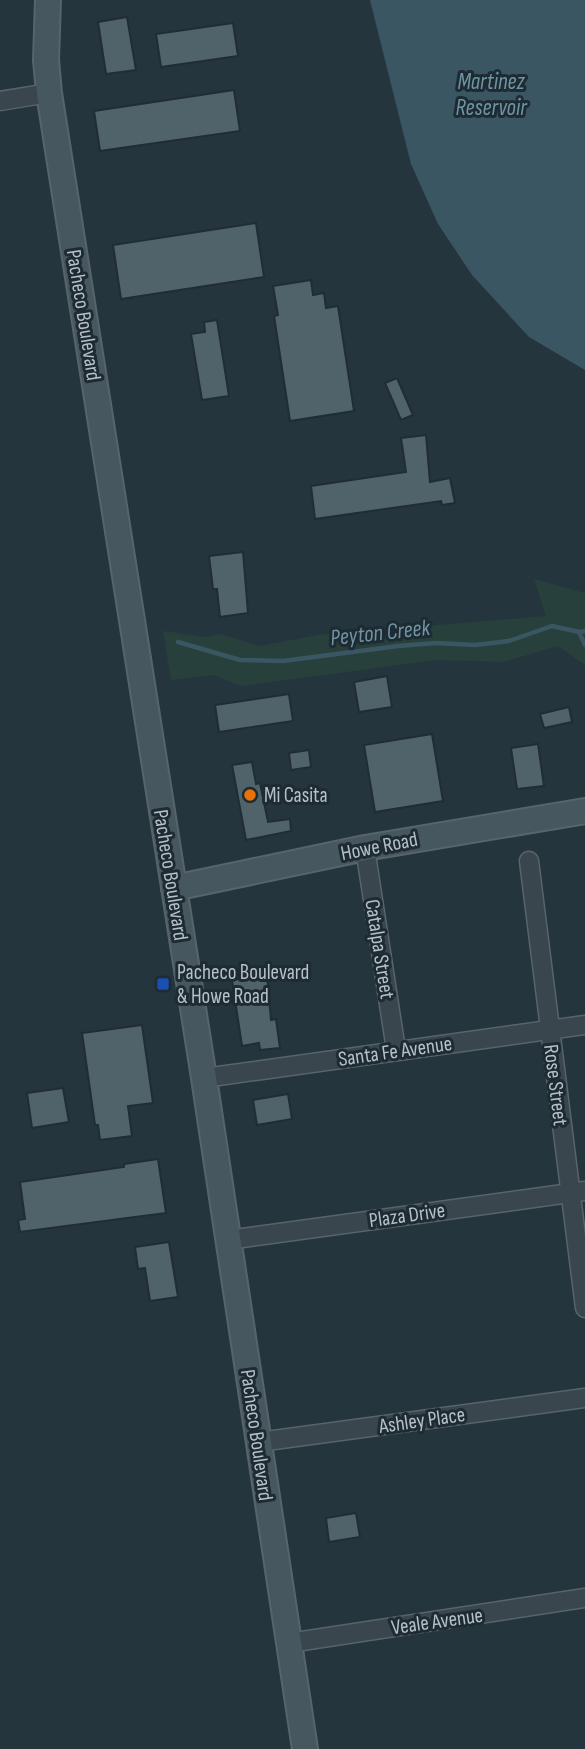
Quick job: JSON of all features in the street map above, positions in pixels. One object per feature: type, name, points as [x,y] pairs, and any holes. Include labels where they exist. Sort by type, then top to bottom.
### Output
[{"type":"main road","name":"Pacheco Boulevard","points":[[48,0],[46,60],[49,93],[204,1078],[305,1749]]},
{"type":"main road","name":"Howe Road","points":[[174,888],[365,848],[585,811]]},
{"type":"street","points":[[0,101],[49,93]]},
{"type":"street","name":"Catalpa Street","points":[[365,848],[396,1050]]},
{"type":"street","name":"Rose Street","points":[[529,861],[544,969],[548,1029],[577,1192],[585,1308]]},
{"type":"street","name":"Santa Fe Avenue","points":[[204,1078],[585,1025]]},
{"type":"street","name":"Plaza Drive","points":[[228,1240],[577,1192]]},
{"type":"street","name":"Ashley Place","points":[[259,1442],[585,1398]]},
{"type":"street","name":"Veale Avenue","points":[[289,1643],[585,1598]]},
{"type":"green space","points":[[534,579],[585,593],[585,665],[558,646],[503,662],[437,660],[240,686],[214,675],[171,680],[163,631],[205,637],[220,634],[259,646],[318,635],[546,616]]},
{"type":"water","name":"Martinez Reservoir","points":[[370,0],[585,0],[585,370],[529,337],[472,275],[438,224],[411,164]]},
{"type":"building","points":[[127,17],[136,70],[106,74],[98,22]]},
{"type":"building","points":[[233,23],[238,56],[161,67],[156,34]]},
{"type":"building","points":[[234,90],[240,131],[100,151],[94,111]]},
{"type":"building","points":[[256,223],[264,277],[121,299],[113,245]]},
{"type":"building","points":[[311,280],[313,295],[324,293],[326,308],[338,306],[354,411],[290,421],[274,316],[278,315],[273,286]]},
{"type":"building","points":[[217,320],[229,396],[202,400],[191,334],[205,332],[204,322]]},
{"type":"building","points":[[397,378],[413,415],[401,420],[385,383]]},
{"type":"building","points":[[426,435],[430,482],[450,478],[455,503],[442,505],[441,501],[315,519],[311,486],[406,472],[401,438]]},
{"type":"building","points":[[243,552],[248,613],[220,617],[209,556]]},
{"type":"building","points":[[387,676],[392,707],[359,712],[354,682]]},
{"type":"building","points":[[289,694],[293,721],[219,732],[215,705]]},
{"type":"building","points":[[569,707],[572,722],[544,728],[540,714]]},
{"type":"building","points":[[432,734],[443,801],[375,812],[364,745]]},
{"type":"building","points":[[538,744],[544,786],[517,789],[511,748]]},
{"type":"building","points":[[309,750],[311,767],[291,770],[289,753]]},
{"type":"building","name":"Mi Casita","points":[[252,762],[256,784],[260,783],[268,822],[290,819],[291,831],[246,840],[232,765]]},
{"type":"building","points":[[267,975],[271,1020],[276,1019],[280,1048],[260,1050],[259,1043],[242,1046],[232,980]]},
{"type":"building","points":[[142,1025],[153,1103],[128,1106],[132,1136],[100,1140],[98,1125],[95,1125],[82,1033]]},
{"type":"building","points":[[63,1088],[69,1122],[32,1128],[27,1093]]},
{"type":"building","points":[[288,1094],[292,1119],[257,1125],[253,1100]]},
{"type":"building","points":[[158,1159],[166,1213],[20,1232],[18,1220],[25,1219],[20,1182],[124,1167],[124,1164]]},
{"type":"building","points":[[169,1242],[178,1297],[150,1301],[145,1268],[138,1269],[135,1247]]},
{"type":"building","points":[[356,1513],[360,1537],[329,1542],[326,1518]]},
{"type":"waterway","name":"Peyton Creek","points":[[178,642],[240,660],[283,661],[398,646],[436,643],[475,645],[509,641],[552,626],[585,631]]},
{"type":"waterway","points":[[579,632],[585,645]]},
{"type":"place","name":"Mi Casita","points":[[250,795]]},
{"type":"place","name":"Pacheco Boulevard & Howe Road","points":[[163,984]]}]
